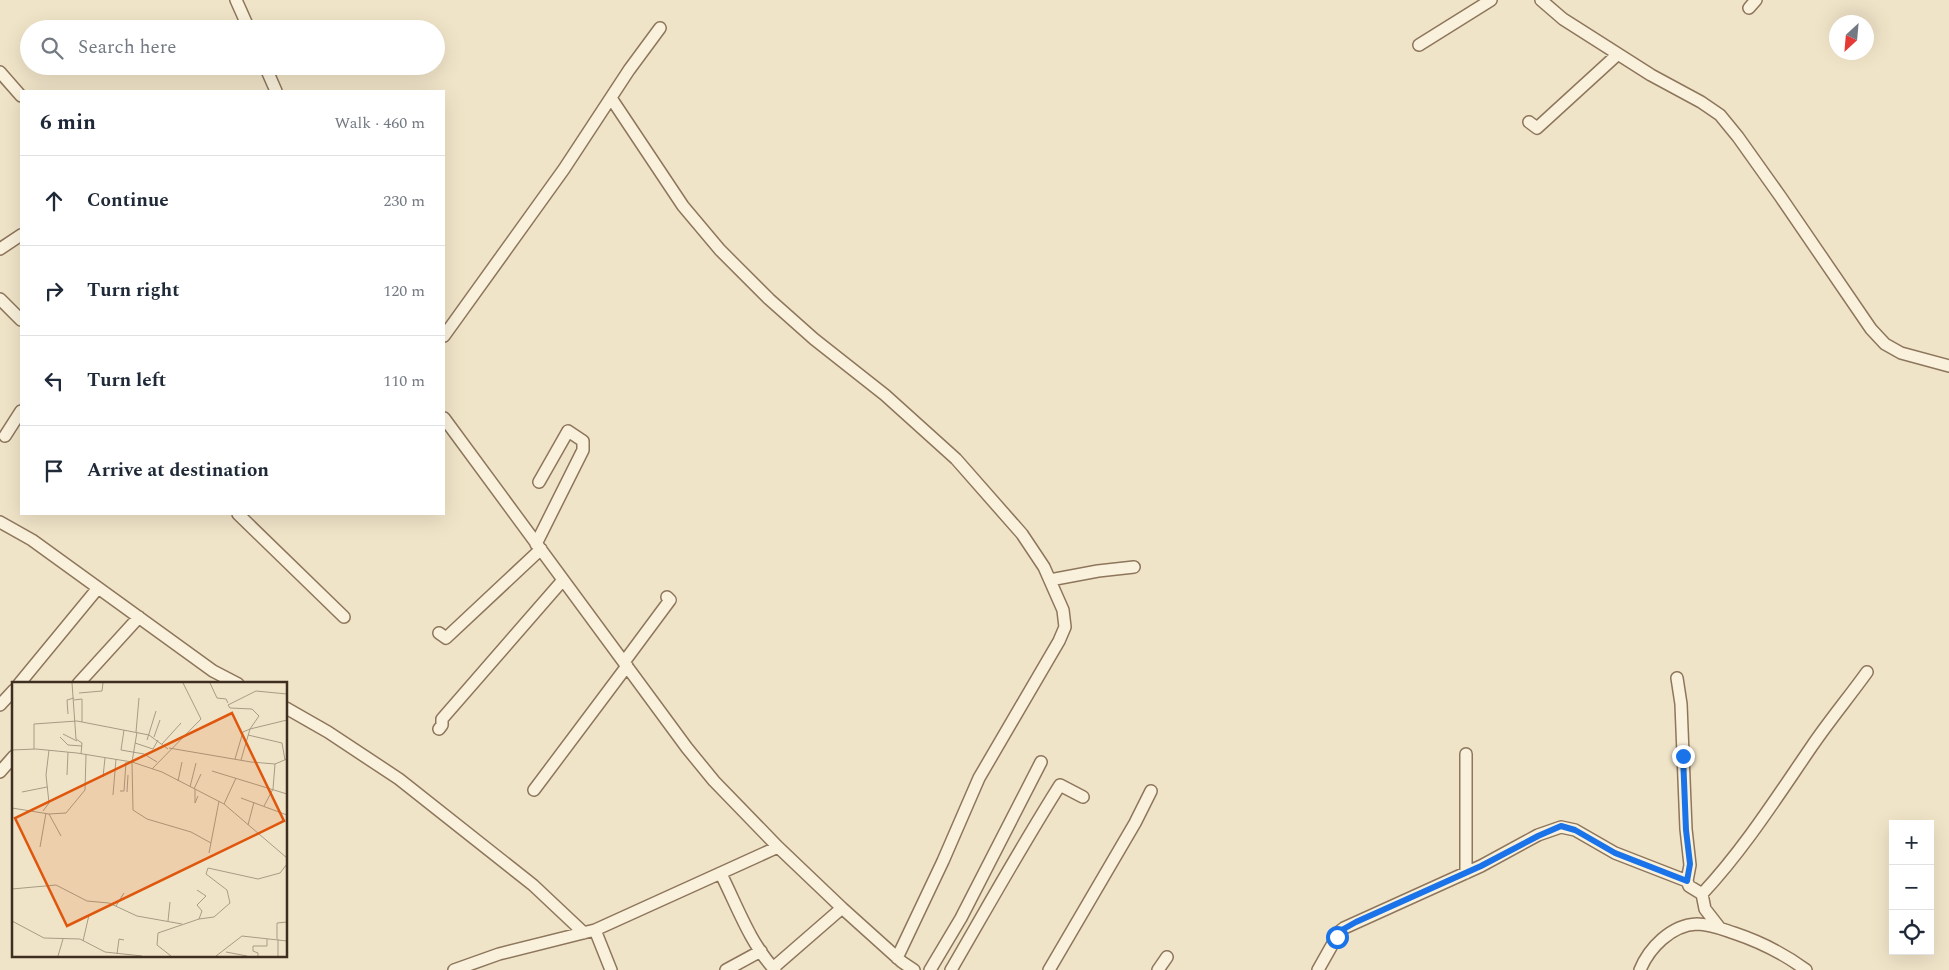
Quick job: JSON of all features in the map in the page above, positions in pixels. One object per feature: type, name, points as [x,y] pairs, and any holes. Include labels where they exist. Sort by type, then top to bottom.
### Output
[{"type":"street","points":[[236,0],[245,20]]},
{"type":"street","points":[[1419,45],[1491,0]]},
{"type":"street","points":[[1541,0],[1563,20],[1701,102],[1720,116],[1780,196],[1871,329],[1885,344],[1901,353],[1949,366]]},
{"type":"street","points":[[445,335],[564,169],[629,70],[660,28]]},
{"type":"street","points":[[1529,122],[1537,128],[1618,54]]},
{"type":"street","points":[[0,72],[20,95]]},
{"type":"street","points":[[269,75],[276,90]]},
{"type":"street","points":[[611,98],[683,206],[720,250],[814,339],[885,395],[956,459],[1022,534],[1044,567],[1063,610],[1065,627],[1059,641],[979,778],[898,963]]},
{"type":"street","points":[[0,249],[20,235]]},
{"type":"street","points":[[0,299],[20,319]]},
{"type":"street","points":[[5,436],[20,413]]},
{"type":"street","points":[[445,419],[714,781],[778,847],[898,963],[914,970]]},
{"type":"street","points":[[439,633],[446,638],[539,546],[583,450],[583,441],[568,431],[539,482]]},
{"type":"street","points":[[239,515],[344,617]]},
{"type":"street","points":[[0,522],[32,540],[213,671],[234,682]]},
{"type":"street","points":[[1050,580],[1098,571],[1134,567]]},
{"type":"street","points":[[439,729],[442,725],[442,719],[563,580]]},
{"type":"street","points":[[21,682],[98,588]]},
{"type":"street","points":[[534,790],[626,664],[670,600],[667,597]]},
{"type":"street","points":[[80,682],[139,617]]},
{"type":"street","points":[[1702,894],[1716,879],[1774,802],[1867,672]]},
{"type":"street","points":[[1677,678],[1681,704],[1686,830],[1690,864],[1687,881]]},
{"type":"street","points":[[0,705],[12,692]]},
{"type":"street","points":[[288,709],[328,732],[399,779],[533,884],[589,931],[611,970]]},
{"type":"street","points":[[1466,754],[1466,872]]},
{"type":"street","points":[[0,772],[12,758]]},
{"type":"street","points":[[930,970],[961,918],[1041,762]]},
{"type":"street","points":[[951,970],[1028,836],[1060,785],[1083,797]]},
{"type":"street","points":[[1049,970],[1135,824],[1151,791]]},
{"type":"street","points":[[1318,970],[1340,931],[1344,928],[1466,872],[1544,832],[1561,826],[1575,830],[1615,853],[1687,881],[1690,886],[1702,894],[1705,909],[1719,927]]},
{"type":"street","points":[[454,970],[499,954],[589,931],[721,874],[778,847]]},
{"type":"street","points":[[721,874],[761,951],[774,969],[842,908]]},
{"type":"street","points":[[1640,970],[1653,947],[1668,935],[1683,927],[1697,924],[1719,927],[1756,940],[1777,950],[1806,970]]},
{"type":"street","points":[[726,970],[761,951]]},
{"type":"street","points":[[1158,970],[1166,957]]},
{"type":"route","points":[[1337,937],[1340,931],[1356,922],[1382,912],[1481,866],[1509,850],[1561,826],[1575,830],[1615,853],[1687,881],[1690,864],[1686,830],[1683,756]]}]
